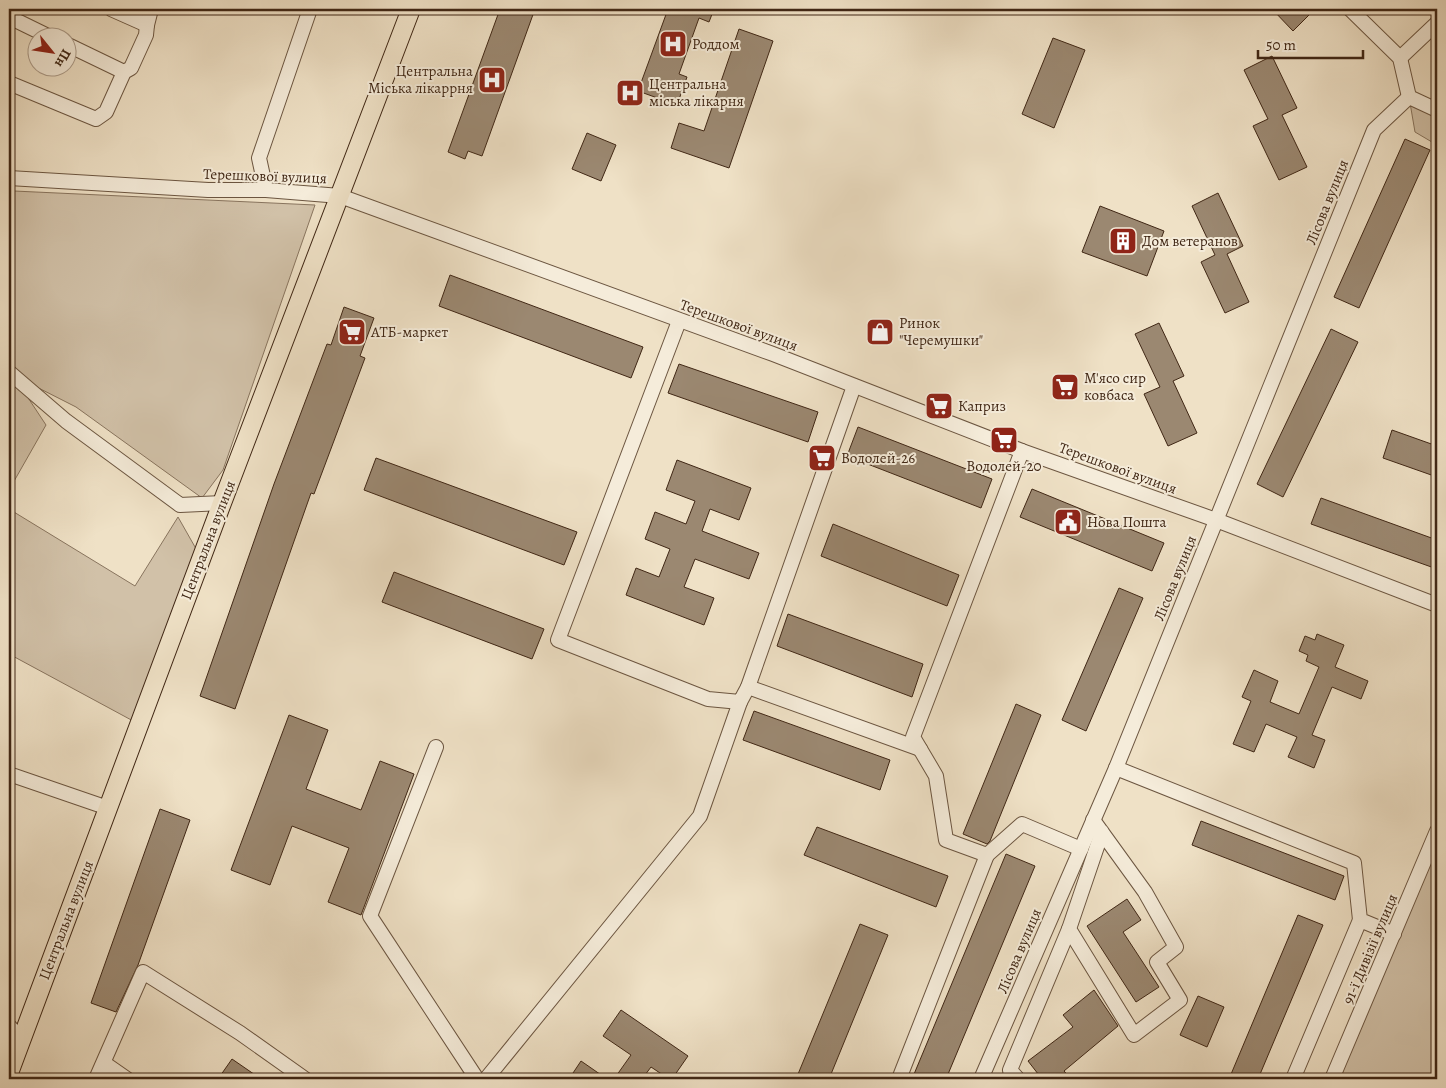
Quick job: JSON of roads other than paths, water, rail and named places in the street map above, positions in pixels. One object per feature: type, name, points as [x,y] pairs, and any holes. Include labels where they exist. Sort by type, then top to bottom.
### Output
[{"type":"main road","name":"Центральна вулиця","points":[[9,1073],[222,503],[410,9]]},
{"type":"street","points":[[111,9],[147,24]]},
{"type":"street","points":[[9,83],[96,119],[106,112],[124,72],[131,68],[146,35],[152,9]]},
{"type":"street","points":[[266,190],[259,158],[310,9]]},
{"type":"street","points":[[1350,9],[1400,58],[1409,97],[1437,110]]},
{"type":"street","points":[[9,17],[32,28]]},
{"type":"street","points":[[1400,58],[1437,23]]},
{"type":"street","points":[[78,50],[124,72]]},
{"type":"street","name":"Лісова вулиця","points":[[981,1079],[1116,768],[1374,130],[1409,97]]},
{"type":"street","name":"Терешкової вулиця","points":[[9,178],[208,190],[266,190],[340,196],[1022,450],[1216,520],[1437,605]]},
{"type":"street","points":[[679,321],[558,640],[708,699],[740,702]]},
{"type":"street","points":[[9,372],[66,420],[180,505],[222,503]]},
{"type":"street","points":[[486,1079],[700,816],[740,702],[748,687],[854,386]]},
{"type":"street","points":[[987,856],[946,840],[936,776],[913,737],[1022,450]]},
{"type":"street","points":[[748,687],[920,749]]},
{"type":"street","points":[[436,747],[370,916],[477,1079]]},
{"type":"street","points":[[1116,768],[1354,863],[1360,920],[1293,1079]]},
{"type":"street","points":[[9,774],[108,808]]},
{"type":"street","points":[[1069,929],[1134,1035],[1180,1000],[1157,962],[1176,948],[1145,892],[1093,820]]},
{"type":"street","points":[[899,1079],[987,856],[1022,824],[1081,849]]},
{"type":"street","name":"91-ї Дивізії вулиця","points":[[1332,1079],[1437,831]]},
{"type":"street","points":[[1018,1079],[1010,1070],[1069,929],[1102,832]]},
{"type":"street","points":[[1360,920],[1394,934]]},
{"type":"street","points":[[96,1079],[143,972],[240,1033],[304,1079]]},
{"type":"street","points":[[9,1026],[21,1039]]},
{"type":"street","points":[[104,1063],[127,1079]]},
{"type":"place","name":"Роддом","points":[[673,44]]},
{"type":"place","name":"Центральна Міська лікаррня","points":[[492,80]]},
{"type":"place","name":"Центральна міська лікарня","points":[[630,93]]},
{"type":"place","name":"Дом ветеранов","points":[[1123,241]]},
{"type":"place","name":"АТБ-маркет","points":[[352,332]]},
{"type":"place","name":"Ринок \"Черемушки\"","points":[[880,332]]},
{"type":"place","name":"М'ясо сир ковбаса","points":[[1065,387]]},
{"type":"place","name":"Каприз","points":[[939,406]]},
{"type":"place","name":"Водолей-20","points":[[1004,440]]},
{"type":"place","name":"Водолей-26","points":[[822,458]]},
{"type":"place","name":"Нова Пошта","points":[[1068,522]]}]
